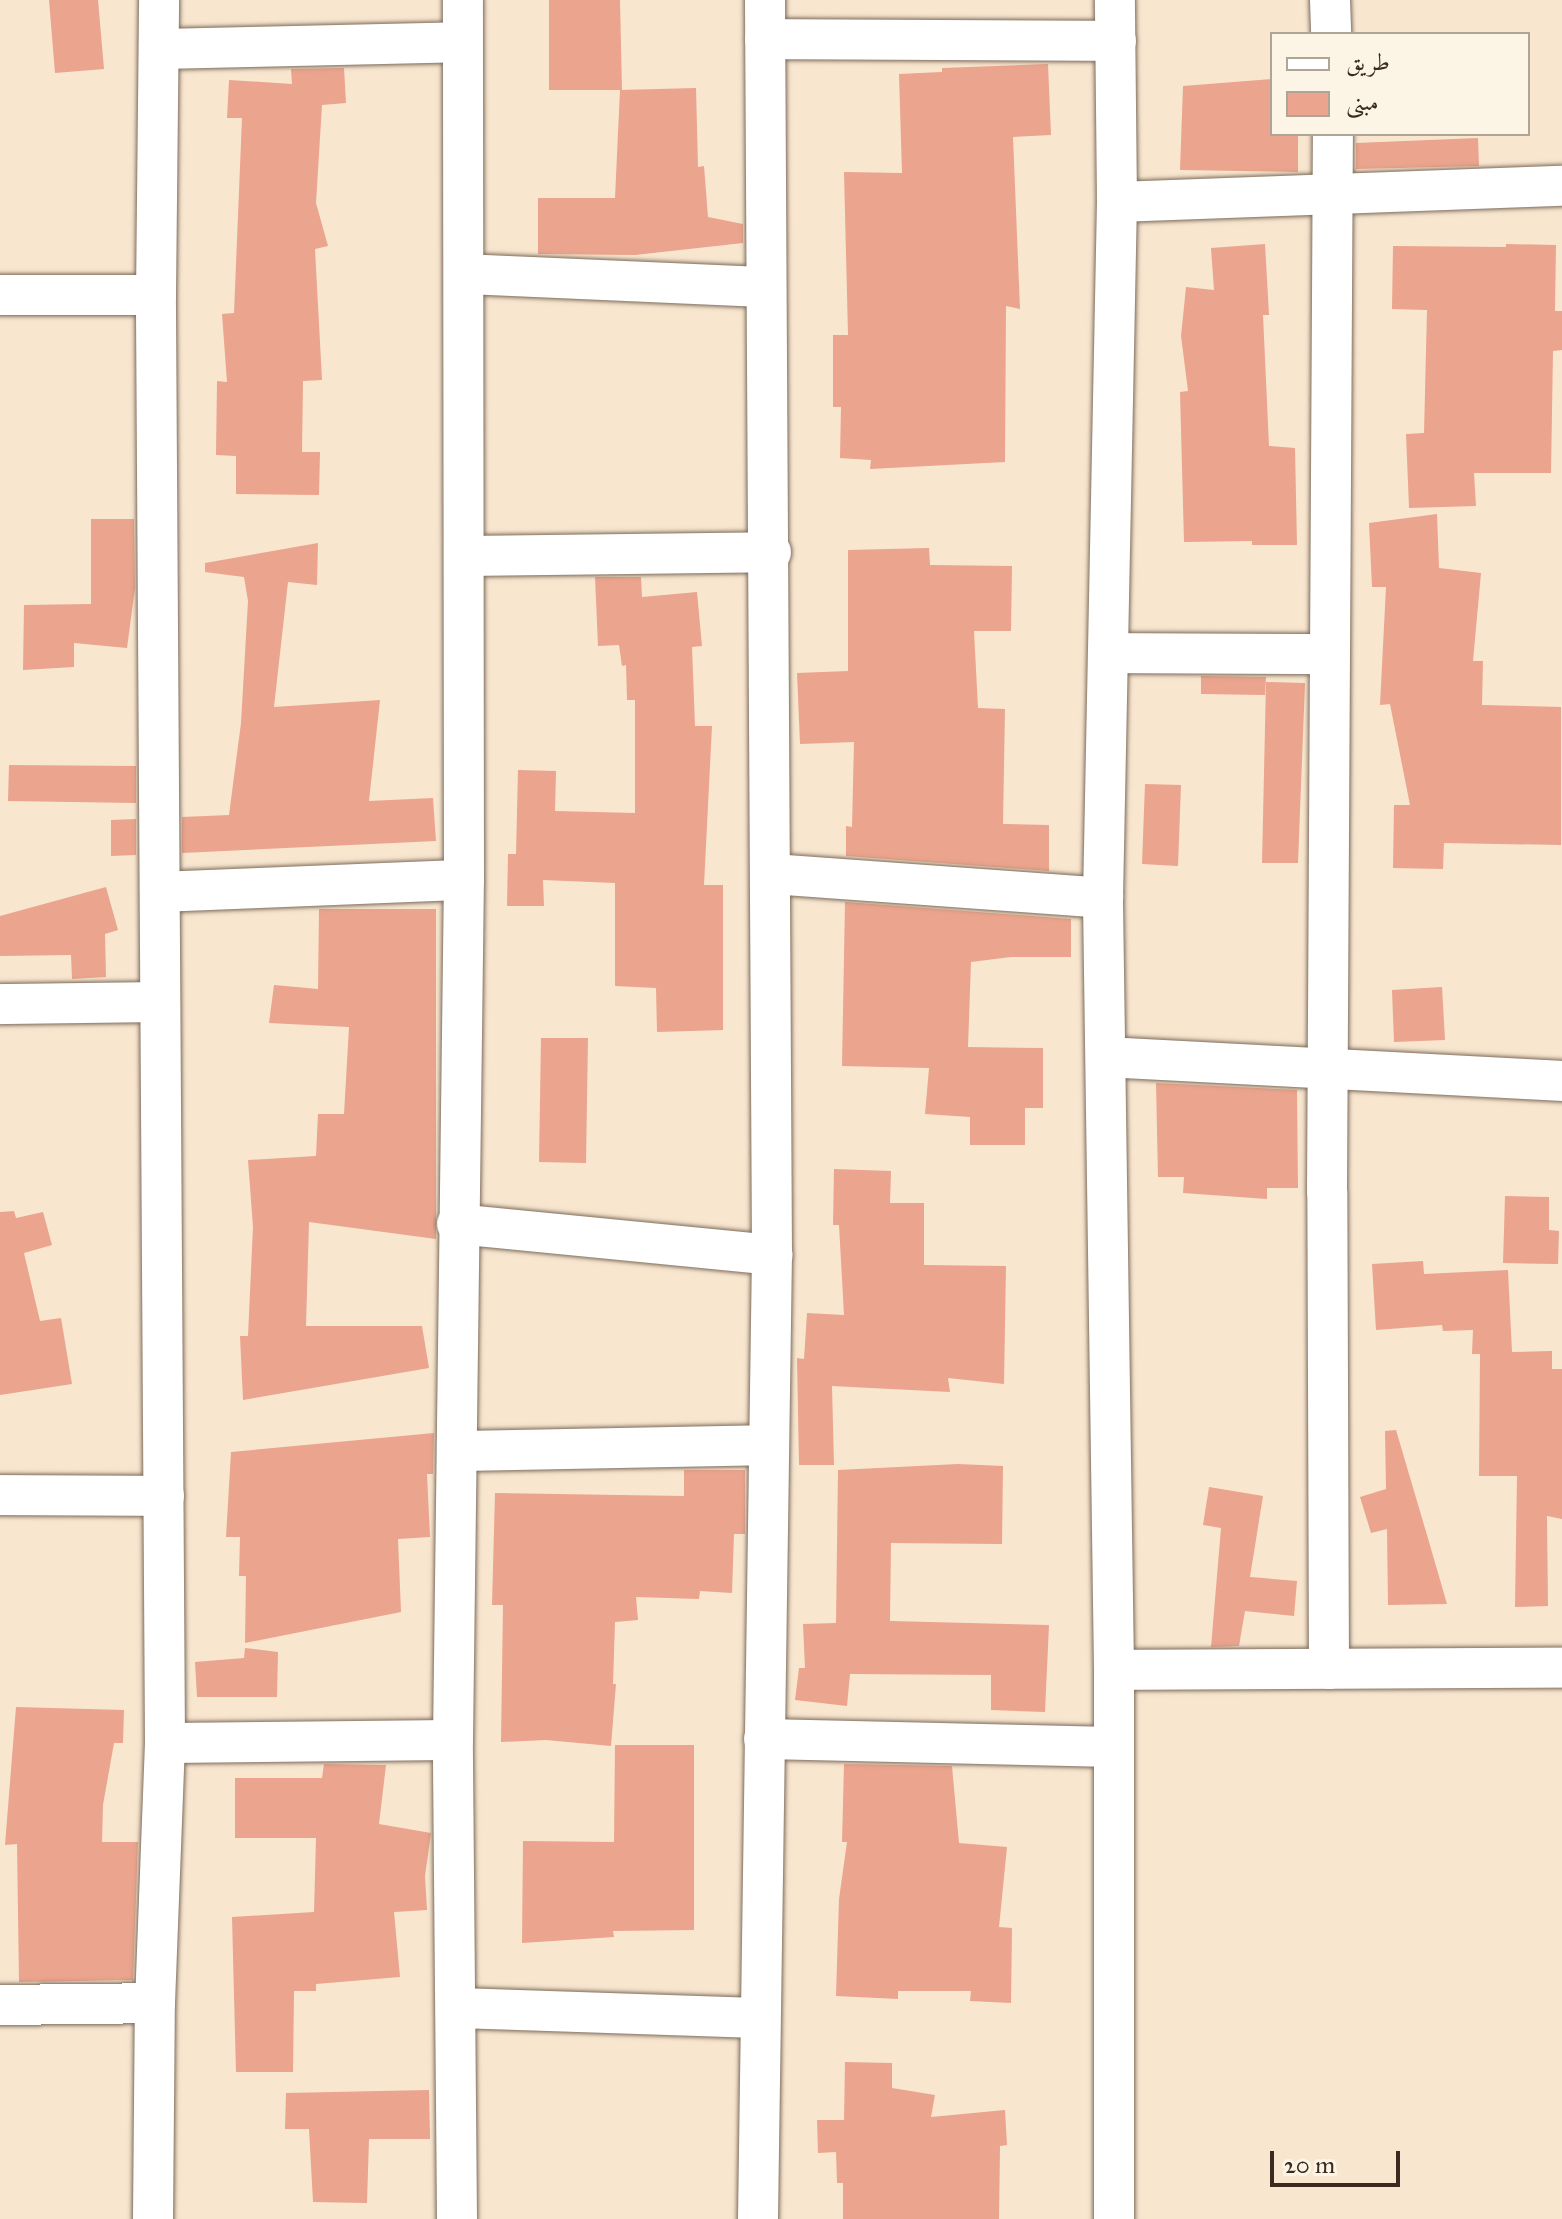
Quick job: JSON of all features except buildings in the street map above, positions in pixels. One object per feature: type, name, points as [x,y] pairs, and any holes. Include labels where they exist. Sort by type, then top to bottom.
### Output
[{"type":"street","points":[[153,2219],[155,2003],[165,1743],[156,295],[159,0]]},
{"type":"street","points":[[457,2219],[453,1740],[457,1224],[464,880],[463,0]]},
{"type":"street","points":[[758,2219],[772,1255],[771,552],[765,0]]},
{"type":"street","points":[[1114,2219],[1114,1670],[1103,898],[1117,202],[1115,0]]},
{"type":"street","points":[[1330,0],[1331,32]]},
{"type":"street","points":[[765,39],[1116,41]]},
{"type":"street","points":[[159,49],[462,42]]},
{"type":"street","points":[[1329,1669],[1328,1067],[1333,136]]},
{"type":"street","points":[[1117,202],[1562,186]]},
{"type":"street","points":[[464,274],[766,287]]},
{"type":"street","points":[[0,295],[156,295]]},
{"type":"street","points":[[465,556],[771,552]]},
{"type":"street","points":[[1110,653],[1330,654]]},
{"type":"street","points":[[771,874],[1103,898]]},
{"type":"street","points":[[160,892],[464,880]]},
{"type":"street","points":[[0,1004],[160,1002]]},
{"type":"street","points":[[1106,1057],[1562,1081]]},
{"type":"street","points":[[457,1224],[772,1255]]},
{"type":"street","points":[[457,1451],[768,1445]]},
{"type":"street","points":[[0,1495],[164,1496]]},
{"type":"street","points":[[1114,1670],[1562,1668]]},
{"type":"street","points":[[764,1739],[1114,1747]]},
{"type":"street","points":[[165,1743],[453,1740]]},
{"type":"street","points":[[0,2005],[155,2003]]},
{"type":"street","points":[[456,2008],[760,2018]]}]
